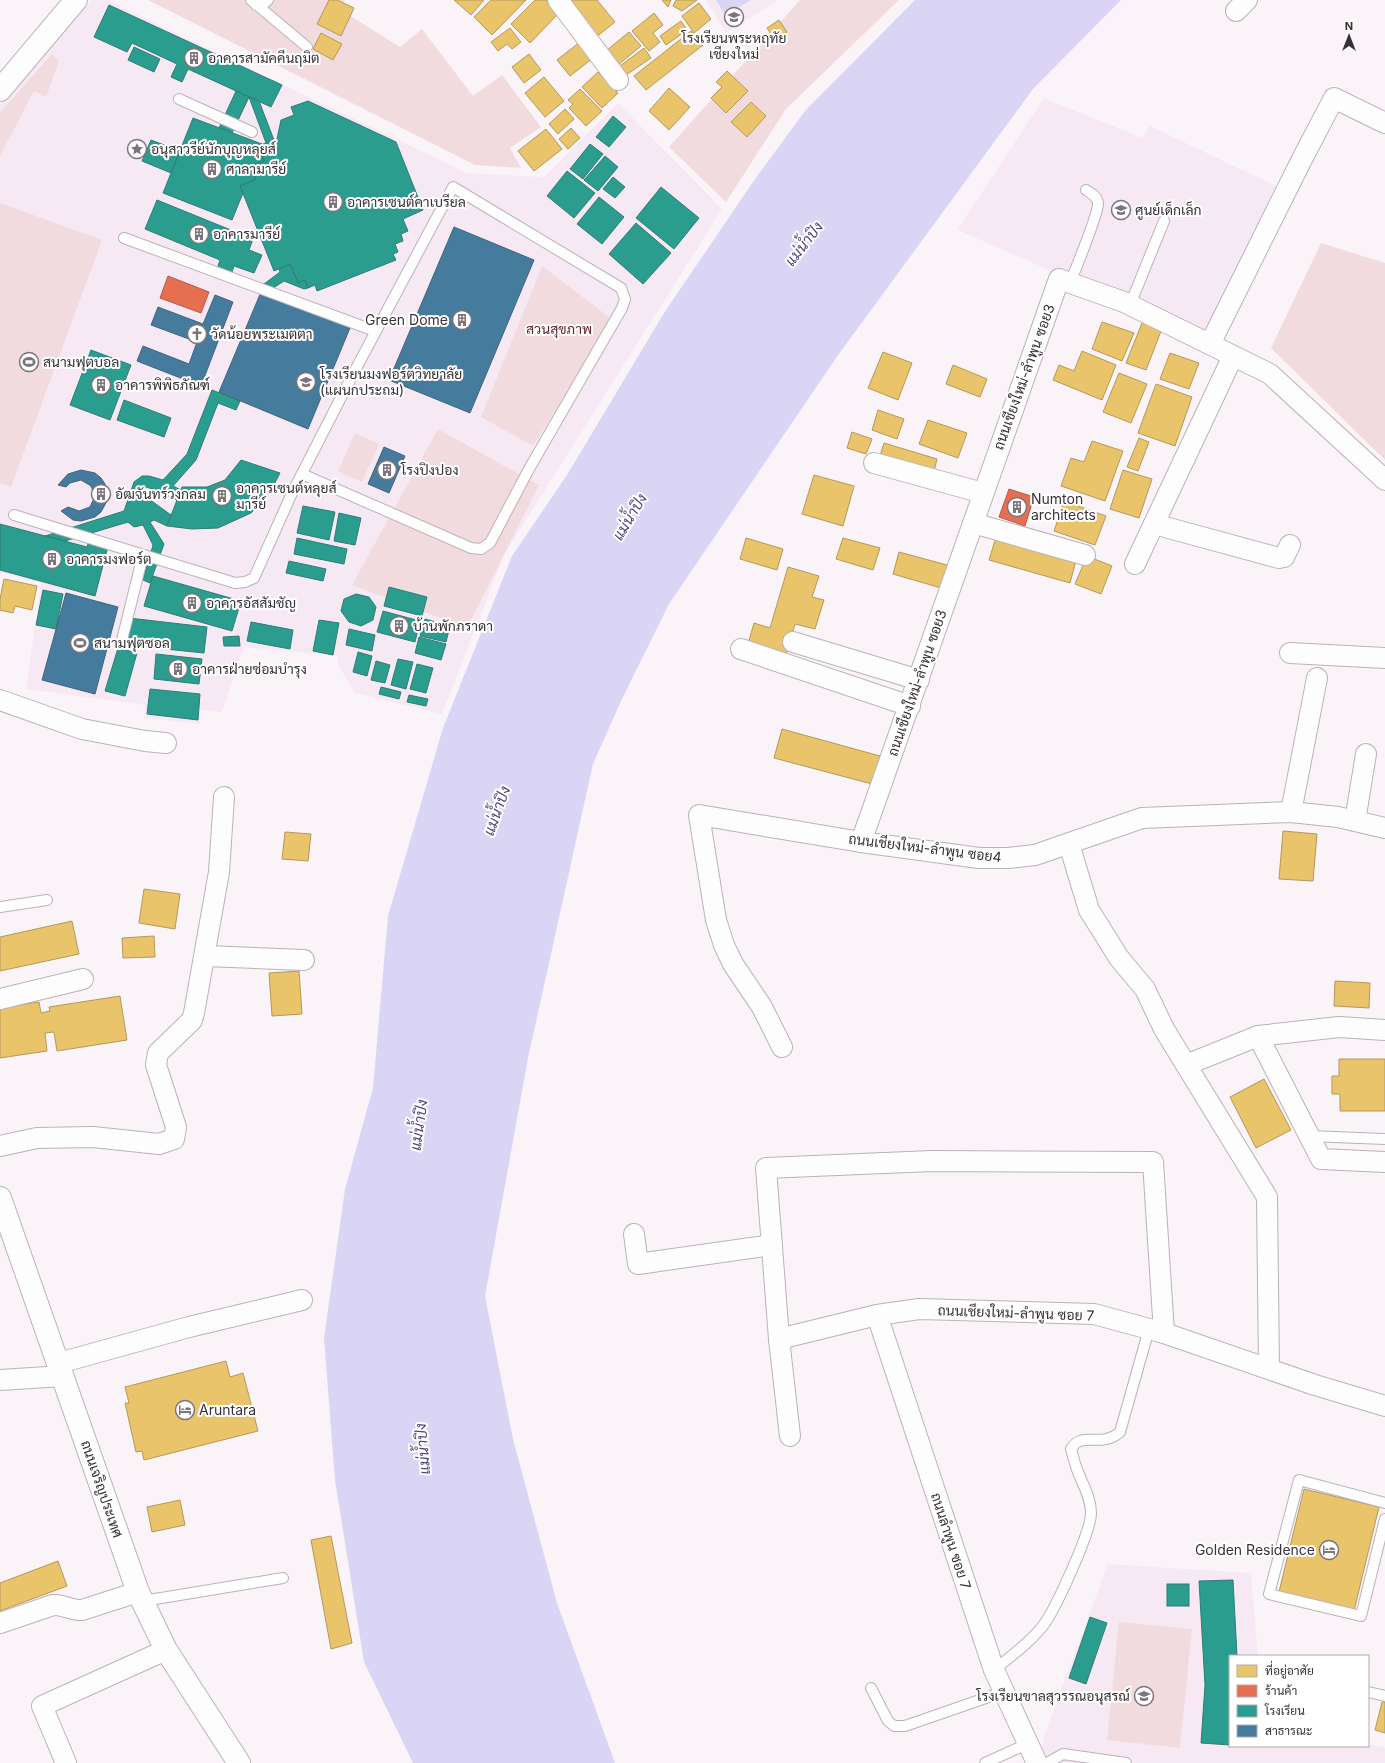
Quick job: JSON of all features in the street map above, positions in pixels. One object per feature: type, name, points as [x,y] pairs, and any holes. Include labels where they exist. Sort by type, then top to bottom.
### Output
[{"type":"street","points":[[3,81],[76,0]]},
{"type":"street","points":[[558,0],[618,80]]},
{"type":"street","points":[[1210,344],[1334,98],[1385,123]]},
{"type":"street","name":"ถนนเชียงใหม่-ลำพูน ซอย3","points":[[861,842],[1059,279],[1070,283]]},
{"type":"street","points":[[1070,283],[1130,305],[1270,374],[1385,480]]},
{"type":"street","points":[[1135,564],[1233,356]]},
{"type":"street","points":[[874,463],[983,493]]},
{"type":"street","points":[[973,523],[1085,555]]},
{"type":"street","points":[[1154,524],[1279,558],[1284,557],[1290,545]]},
{"type":"street","points":[[793,642],[919,680]]},
{"type":"street","points":[[741,649],[910,706]]},
{"type":"street","points":[[1290,653],[1385,658]]},
{"type":"street","points":[[1291,812],[1318,678]]},
{"type":"street","points":[[0,700],[82,729],[145,741],[166,743]]},
{"type":"street","points":[[1355,821],[1366,754]]},
{"type":"street","points":[[0,1146],[37,1138],[93,1137],[159,1144],[174,1139],[176,1127],[156,1065],[156,1059],[158,1053],[192,1020],[205,956],[219,872],[224,797]]},
{"type":"street","name":"ถนนเชียงใหม่-ลำพูน ซอย4","points":[[782,1047],[762,1007],[734,964],[724,945],[716,920],[699,815],[861,842],[979,858],[1008,858],[1035,855],[1142,818],[1291,812],[1338,817],[1385,828]]},
{"type":"street","points":[[1069,844],[1089,910],[1119,958],[1145,990],[1164,1029],[1268,1197],[1269,1369]]},
{"type":"street","points":[[205,956],[304,960]]},
{"type":"street","points":[[0,999],[83,979]]},
{"type":"street","points":[[1186,1064],[1258,1036],[1339,1027],[1385,1030]]},
{"type":"street","points":[[1258,1036],[1321,1159],[1385,1162]]},
{"type":"street","points":[[790,1436],[779,1339],[766,1168],[932,1161],[1153,1162],[1157,1331]]},
{"type":"street","name":"ถนนเจริญประเทศ","points":[[0,1198],[140,1596],[166,1650],[239,1763]]},
{"type":"street","points":[[634,1234],[638,1264],[772,1245]]},
{"type":"street","points":[[0,1380],[61,1369],[189,1327],[302,1300]]},
{"type":"street","name":"ถนนเชียงใหม่-ลำพูน ซอย 7","points":[[779,1339],[877,1315],[919,1310],[1094,1314],[1157,1331],[1315,1385],[1385,1406]]},
{"type":"street","name":"ถนนลำพูน ซอย 7","points":[[877,1315],[994,1670],[1037,1763]]},
{"type":"street","points":[[0,1623],[53,1605],[59,1604],[77,1610],[82,1610],[140,1596]]},
{"type":"street","points":[[66,1763],[42,1706],[166,1650]]},
{"type":"lane","points":[[254,2],[266,2],[268,0]]},
{"type":"lane","points":[[254,2],[308,47]]},
{"type":"lane","points":[[178,99],[252,132]]},
{"type":"lane","points":[[14,515],[235,583],[244,582],[254,578],[302,474],[375,331],[453,187],[621,288],[625,299],[622,308],[529,469],[490,543],[481,549],[471,548],[302,474]]},
{"type":"lane","points":[[1070,283],[1096,216],[1098,204],[1095,196],[1086,190]]},
{"type":"lane","points":[[1130,305],[1164,221]]},
{"type":"lane","points":[[124,238],[375,331]]},
{"type":"lane","points":[[121,644],[144,555]]},
{"type":"lane","points":[[0,906],[47,900]]},
{"type":"lane","points":[[1309,1136],[1385,1139]]},
{"type":"lane","points":[[994,1670],[1021,1649],[1045,1623],[1070,1575],[1089,1527],[1091,1513],[1090,1501],[1077,1471],[1071,1449],[1074,1443],[1080,1440],[1105,1440],[1114,1438],[1120,1432],[1157,1331]]},
{"type":"lane","points":[[1385,1503],[1299,1480],[1269,1594],[1361,1616],[1381,1555],[1385,1519]]},
{"type":"lane","points":[[140,1596],[283,1578]]},
{"type":"lane","points":[[871,1688],[888,1721],[894,1726],[905,1726],[1003,1692]]},
{"type":"lane","points":[[1369,1692],[1385,1696]]},
{"type":"lane","points":[[985,1763],[1027,1744]]},
{"type":"lane","points":[[1048,1763],[1063,1754],[1126,1763]]},
{"type":"shaded area","name":"โรงเรียนมงฟอร์ตวิทยาลัย (แผนกประถม)","points":[[91,0],[107,0],[467,173],[544,177],[618,103],[722,209],[504,555],[442,714],[355,693],[338,665],[338,656],[244,647],[222,712],[201,710],[200,724],[144,718],[145,705],[26,689],[41,583],[0,573],[0,105]]},
{"type":"shaded area","name":"โรงเรียนพระหฤทัย เชียงใหม่","points":[[706,0],[778,0],[726,33]]},
{"type":"shaded area","name":"ศูนย์เด็กเล็ก","points":[[1044,98],[1142,138],[1150,126],[1282,189],[1207,338],[957,230]]},
{"type":"shaded area","name":"โรงเรียนขาลสุวรรณอนุสรณ์","points":[[1108,1564],[1251,1573],[1258,1655],[1229,1655],[1229,1747],[1369,1747],[1369,1744],[1385,1748],[1385,1763],[1050,1763],[1042,1749],[1044,1736]]},
{"type":"green space","points":[[148,0],[345,0],[341,10],[400,47],[422,29],[473,96],[502,75],[541,127],[510,148],[521,168],[475,165]]},
{"type":"green space","points":[[800,0],[899,0],[786,109],[726,202],[669,147]]},
{"type":"green space","points":[[52,54],[59,61],[46,97],[34,91],[0,156],[0,113]]},
{"type":"green space","name":"สนามฟุตบอล","points":[[0,203],[102,240],[11,487],[0,483]]},
{"type":"green space","points":[[1321,243],[1385,263],[1385,460],[1271,348]]},
{"type":"green space","name":"สวนสุขภาพ","points":[[542,266],[613,320],[533,446],[481,417]]},
{"type":"green space","points":[[438,429],[539,485],[467,628],[352,585]]},
{"type":"green space","points":[[355,433],[379,444],[362,482],[338,471]]},
{"type":"green space","points":[[1119,1622],[1192,1629],[1180,1748],[1107,1740]]},
{"type":"water","points":[[716,0],[751,0],[725,15]]},
{"type":"water","name":"แม่น้ำปิง","points":[[915,0],[1121,0],[1033,89],[836,358],[669,604],[621,701],[593,764],[528,1058],[485,1296],[513,1439],[557,1603],[615,1763],[413,1763],[364,1662],[335,1480],[324,1338],[345,1189],[373,1088],[388,916],[443,728],[512,556],[567,475],[664,313],[755,179],[805,111]]},
{"type":"building: ที่อยู่อาศัย","points":[[329,0],[337,0],[354,8],[341,36],[317,24]]},
{"type":"building: ที่อยู่อาศัย","points":[[454,0],[484,0],[471,15]]},
{"type":"building: ที่อยู่อาศัย","points":[[491,0],[526,0],[492,35],[474,17]]},
{"type":"building: ที่อยู่อาศัย","points":[[535,0],[546,0],[559,13],[530,43],[511,24]]},
{"type":"building: ที่อยู่อาศัย","points":[[563,0],[597,0],[615,22],[595,38]]},
{"type":"building: ที่อยู่อาศัย","points":[[662,0],[671,0],[668,7]]},
{"type":"building: ที่อยู่อาศัย","points":[[676,0],[697,0],[682,11],[673,6]]},
{"type":"building: ที่อยู่อาศัย","points":[[699,3],[711,19],[694,33],[682,16]]},
{"type":"building: ที่อยู่อาศัย","points":[[654,13],[663,25],[653,33],[660,42],[649,51],[632,31]]},
{"type":"building: ที่อยู่อาศัย","points":[[779,20],[787,32],[775,40],[767,28]]},
{"type":"building: ที่อยู่อาศัย","points":[[681,21],[687,30],[666,45],[660,36]]},
{"type":"building: ที่อยู่อาศัย","points":[[510,28],[521,42],[512,49],[507,44],[498,51],[491,42]]},
{"type":"building: ที่อยู่อาศัย","points":[[691,31],[703,45],[646,90],[634,76]]},
{"type":"building: ที่อยู่อาศัย","points":[[629,32],[641,46],[618,65],[606,51]]},
{"type":"building: ที่อยู่อาศัย","points":[[321,33],[342,44],[333,60],[313,49]]},
{"type":"building: ที่อยู่อาศัย","points":[[580,42],[593,58],[570,76],[557,60]]},
{"type":"building: ที่อยู่อาศัย","points":[[644,48],[651,58],[626,75],[620,66]]},
{"type":"building: ที่อยู่อาศัย","points":[[529,54],[541,70],[524,83],[512,67]]},
{"type":"building: ที่อยู่อาศัย","points":[[727,71],[748,91],[726,113],[711,98],[722,87],[716,82]]},
{"type":"building: ที่อยู่อาศัย","points":[[598,72],[618,93],[602,108],[582,87]]},
{"type":"building: ที่อยู่อาศัย","points":[[544,77],[564,101],[545,117],[525,93]]},
{"type":"building: ที่อยู่อาศัย","points":[[669,88],[690,107],[669,130],[649,111]]},
{"type":"building: ที่อยู่อาศัย","points":[[580,89],[602,111],[586,126],[569,108],[573,104],[568,100]]},
{"type":"building: ที่อยู่อาศัย","points":[[751,102],[766,116],[747,137],[731,122]]},
{"type":"building: ที่อยู่อาศัย","points":[[565,109],[574,119],[558,134],[549,124]]},
{"type":"building: ที่อยู่อาศัย","points":[[571,128],[580,138],[568,149],[559,139]]},
{"type":"building: ที่อยู่อาศัย","points":[[546,129],[562,149],[534,171],[518,151]]},
{"type":"building: ที่อยู่อาศัย","points":[[1144,318],[1163,326],[1146,370],[1126,363]]},
{"type":"building: ที่อยู่อาศัย","points":[[1102,322],[1134,333],[1122,361],[1092,349]]},
{"type":"building: ที่อยู่อาศัย","points":[[1082,351],[1116,365],[1102,400],[1053,380],[1059,365],[1074,371]]},
{"type":"building: ที่อยู่อาศัย","points":[[883,352],[912,363],[898,400],[868,388]]},
{"type":"building: ที่อยู่อาศัย","points":[[1170,353],[1199,363],[1189,389],[1160,379]]},
{"type":"building: ที่อยู่อาศัย","points":[[953,365],[987,379],[980,397],[946,384]]},
{"type":"building: ที่อยู่อาศัย","points":[[1119,373],[1147,384],[1131,423],[1103,412]]},
{"type":"building: ที่อยู่อาศัย","points":[[1156,384],[1192,397],[1175,446],[1138,433]]},
{"type":"building: ที่อยู่อาศัย","points":[[878,410],[904,419],[897,439],[872,430]]},
{"type":"building: ที่อยู่อาศัย","points":[[928,420],[967,433],[958,458],[919,444]]},
{"type":"building: ที่อยู่อาศัย","points":[[852,432],[872,439],[866,454],[847,448]]},
{"type":"building: ที่อยู่อาศัย","points":[[1139,438],[1149,442],[1138,471],[1127,467]]},
{"type":"building: ที่อยู่อาศัย","points":[[1092,441],[1123,451],[1105,501],[1061,486],[1071,458],[1084,462]]},
{"type":"building: ที่อยู่อาศัย","points":[[884,443],[937,459],[933,475],[879,459]]},
{"type":"building: ที่อยู่อาศัย","points":[[1123,470],[1152,479],[1139,518],[1110,509]]},
{"type":"building: ที่อยู่อาศัย","points":[[814,475],[854,486],[843,526],[802,514]]},
{"type":"building: ที่อยู่อาศัย","points":[[1064,501],[1106,516],[1095,545],[1054,531]]},
{"type":"building: ที่อยู่อาศัย","points":[[997,534],[1077,557],[1070,583],[989,560]]},
{"type":"building: ที่อยู่อาศัย","points":[[746,538],[783,549],[777,570],[740,559]]},
{"type":"building: ที่อยู่อาศัย","points":[[843,538],[880,548],[873,570],[836,559]]},
{"type":"building: ที่อยู่อาศัย","points":[[899,552],[947,565],[941,588],[893,574]]},
{"type":"building: ที่อยู่อาศัย","points":[[1087,556],[1112,566],[1101,594],[1075,584]]},
{"type":"building: ที่อยู่อาศัย","points":[[788,567],[819,576],[812,597],[824,600],[815,629],[795,624],[786,655],[748,644],[754,623],[770,628]]},
{"type":"building: ที่อยู่อาศัย","points":[[4,579],[37,586],[32,610],[15,606],[13,613],[0,610],[0,599]]},
{"type":"building: ที่อยู่อาศัย","points":[[782,729],[880,756],[872,784],[774,758]]},
{"type":"building: ที่อยู่อาศัย","points":[[1283,831],[1317,834],[1313,881],[1279,879]]},
{"type":"building: ที่อยู่อาศัย","points":[[285,832],[311,834],[308,861],[282,859]]},
{"type":"building: ที่อยู่อาศัย","points":[[144,889],[180,894],[175,929],[139,923]]},
{"type":"building: ที่อยู่อาศัย","points":[[72,921],[79,954],[0,971],[0,937]]},
{"type":"building: ที่อยู่อาศัย","points":[[154,936],[155,957],[123,958],[122,938]]},
{"type":"building: ที่อยู่อาศัย","points":[[299,971],[302,1014],[272,1016],[269,973]]},
{"type":"building: ที่อยู่อาศัย","points":[[1335,981],[1370,983],[1369,1008],[1334,1006]]},
{"type":"building: ที่อยู่อาศัย","points":[[120,996],[127,1040],[57,1051],[54,1032],[45,1033],[47,1051],[0,1058],[0,1008],[39,1002],[41,1013],[50,1011],[49,1007]]},
{"type":"building: ที่อยู่อาศัย","points":[[1339,1059],[1385,1059],[1385,1111],[1340,1111],[1340,1094],[1332,1094],[1332,1076],[1339,1076]]},
{"type":"building: ที่อยู่อาศัย","points":[[1264,1079],[1291,1130],[1256,1148],[1230,1097]]},
{"type":"building: ที่อยู่อาศัย","points":[[226,1361],[230,1377],[243,1373],[258,1431],[144,1460],[142,1451],[136,1452],[125,1403],[129,1403],[125,1387]]},
{"type":"building: ที่อยู่อาศัย","name":"Golden Residence","points":[[1304,1489],[1379,1507],[1354,1611],[1279,1592]]},
{"type":"building: ที่อยู่อาศัย","points":[[180,1500],[185,1525],[152,1532],[147,1507]]},
{"type":"building: ที่อยู่อาศัย","points":[[331,1536],[352,1643],[331,1649],[311,1540]]},
{"type":"building: ที่อยู่อาศัย","points":[[58,1561],[67,1586],[0,1611],[0,1583]]},
{"type":"building: ที่อยู่อาศัย","points":[[1382,1702],[1385,1702],[1385,1733],[1375,1730]]},
{"type":"building: ร้านค้า","points":[[168,276],[209,292],[201,313],[160,298]]},
{"type":"building: ร้านค้า","name":"Numton architects","points":[[1009,489],[1034,497],[1025,526],[999,517]]},
{"type":"building: โรงเรียน","name":"อาคารสามัคคีนฤมิต","points":[[109,5],[282,85],[271,107],[188,69],[182,82],[171,77],[177,64],[132,43],[127,52],[94,37]]},
{"type":"building: โรงเรียน","points":[[134,47],[160,59],[154,72],[128,60]]},
{"type":"building: โรงเรียน","points":[[236,91],[249,97],[232,133],[219,128]]},
{"type":"building: โรงเรียน","points":[[249,97],[259,101],[274,140],[266,143]]},
{"type":"building: โรงเรียน","name":"อาคารเซนต์คาเบรียล","points":[[308,101],[396,142],[423,210],[403,219],[408,231],[401,234],[403,241],[395,244],[398,252],[393,254],[396,260],[317,291],[315,285],[308,288],[305,280],[298,283],[290,264],[274,271],[240,186],[256,179],[251,166],[264,161],[258,146],[277,139],[281,120],[294,115],[291,107]]},
{"type":"building: โรงเรียน","points":[[613,116],[626,127],[609,147],[596,137]]},
{"type":"building: โรงเรียน","name":"ศาลามารีย์","points":[[193,118],[262,144],[258,146],[264,161],[251,166],[256,179],[240,186],[243,193],[232,220],[163,193]]},
{"type":"building: โรงเรียน","points":[[151,140],[180,151],[171,173],[142,161]]},
{"type":"building: โรงเรียน","points":[[590,144],[603,154],[583,179],[570,169]]},
{"type":"building: โรงเรียน","points":[[605,156],[618,167],[598,191],[584,180]]},
{"type":"building: โรงเรียน","points":[[567,171],[595,193],[574,218],[547,196]]},
{"type":"building: โรงเรียน","points":[[613,177],[625,187],[615,198],[603,189]]},
{"type":"building: โรงเรียน","points":[[661,187],[699,218],[674,249],[636,218]]},
{"type":"building: โรงเรียน","points":[[599,197],[624,217],[602,244],[577,224]]},
{"type":"building: โรงเรียน","name":"อาคารมารีย์","points":[[157,200],[253,239],[249,250],[262,255],[254,273],[234,266],[231,275],[217,269],[220,260],[145,229]]},
{"type":"building: โรงเรียน","points":[[636,223],[671,253],[643,284],[609,254]]},
{"type":"building: โรงเรียน","points":[[290,264],[298,283],[305,280],[308,288],[304,289],[284,281],[266,293],[256,290],[280,272],[279,269]]},
{"type":"building: โรงเรียน","name":"อาคารพิพิธภัณฑ์","points":[[91,350],[131,365],[110,420],[70,405]]},
{"type":"building: โรงเรียน","points":[[212,390],[240,401],[236,410],[218,403],[196,460],[173,486],[181,490],[177,500],[147,487],[143,489],[142,494],[171,515],[167,526],[154,520],[150,522],[164,544],[150,583],[143,580],[153,545],[143,525],[134,527],[128,522],[65,541],[45,536],[124,511],[134,482],[142,476],[149,476],[163,480],[187,454]]},
{"type":"building: โรงเรียน","points":[[124,400],[171,418],[164,437],[117,420]]},
{"type":"building: โรงเรียน","name":"อาคารเซนต์หลุยส์ มารีย์","points":[[241,460],[280,473],[270,492],[251,513],[218,528],[192,529],[167,526],[182,487],[207,487],[225,480]]},
{"type":"building: โรงเรียน","points":[[303,506],[335,512],[329,540],[297,533]]},
{"type":"building: โรงเรียน","points":[[339,513],[361,518],[355,545],[334,541]]},
{"type":"building: โรงเรียน","name":"อาคารมงฟอร์ต","points":[[0,524],[87,547],[89,541],[108,546],[95,596],[0,570]]},
{"type":"building: โรงเรียน","points":[[297,538],[347,549],[344,564],[294,554]]},
{"type":"building: โรงเรียน","points":[[289,561],[326,569],[323,581],[286,573]]},
{"type":"building: โรงเรียน","name":"อาคารอัสสัมชัญ","points":[[153,576],[241,601],[232,631],[144,606]]},
{"type":"building: โรงเรียน","points":[[389,587],[427,597],[422,616],[384,606]]},
{"type":"building: โรงเรียน","points":[[43,590],[63,594],[56,629],[36,625]]},
{"type":"building: โรงเรียน","points":[[356,594],[369,597],[376,607],[373,620],[361,626],[349,622],[341,611],[344,599]]},
{"type":"building: โรงเรียน","name":"บ้านพักภราดา","points":[[383,611],[420,621],[415,642],[377,632]]},
{"type":"building: โรงเรียน","points":[[129,618],[207,627],[204,653],[126,645]]},
{"type":"building: โรงเรียน","points":[[425,619],[450,626],[446,642],[420,636]]},
{"type":"building: โรงเรียน","points":[[319,620],[339,623],[333,655],[313,651]]},
{"type":"building: โรงเรียน","points":[[251,622],[293,630],[290,649],[247,641]]},
{"type":"building: โรงเรียน","points":[[349,629],[375,635],[372,651],[346,645]]},
{"type":"building: โรงเรียน","points":[[239,636],[240,646],[224,646],[223,637]]},
{"type":"building: โรงเรียน","points":[[419,637],[446,644],[441,660],[415,653]]},
{"type":"building: โรงเรียน","points":[[118,648],[137,653],[125,696],[105,691]]},
{"type":"building: โรงเรียน","points":[[358,652],[372,656],[367,676],[353,672]]},
{"type":"building: โรงเรียน","name":"อาคารฝ่ายซ่อมบำรุง","points":[[156,654],[202,659],[199,684],[154,679]]},
{"type":"building: โรงเรียน","points":[[398,659],[413,662],[406,689],[391,685]]},
{"type":"building: โรงเรียน","points":[[376,661],[390,665],[385,683],[371,680]]},
{"type":"building: โรงเรียน","points":[[417,664],[433,668],[426,693],[410,689]]},
{"type":"building: โรงเรียน","points":[[381,687],[401,692],[399,699],[379,694]]},
{"type":"building: โรงเรียน","points":[[150,689],[200,694],[198,720],[147,714]]},
{"type":"building: โรงเรียน","points":[[409,695],[428,699],[426,706],[407,702]]},
{"type":"building: โรงเรียน","points":[[1233,1580],[1237,1655],[1229,1655],[1229,1745],[1201,1743],[1205,1685],[1199,1581]]},
{"type":"building: โรงเรียน","points":[[1167,1584],[1189,1584],[1189,1606],[1167,1606]]},
{"type":"building: โรงเรียน","points":[[1090,1617],[1107,1623],[1086,1684],[1069,1678]]},
{"type":"building: สาธารณะ","name":"Green Dome","points":[[454,227],[534,260],[470,413],[389,380]]},
{"type":"building: สาธารณะ","points":[[261,292],[350,328],[308,429],[219,392]]},
{"type":"building: สาธารณะ","name":"วัดน้อยพระเมตตา","points":[[215,295],[233,302],[201,386],[137,361],[143,346],[189,364],[197,342],[151,325],[158,307],[203,324]]},
{"type":"building: สาธารณะ","name":"โรงปิงปอง","points":[[384,447],[405,456],[389,493],[368,484]]},
{"type":"building: สาธารณะ","name":"อัฒจันทร์วงกลม","points":[[81,470],[95,473],[101,478],[105,484],[108,499],[101,512],[95,517],[81,521],[73,520],[61,511],[68,507],[79,511],[90,507],[95,496],[91,486],[81,480],[70,483],[66,487],[58,485],[68,474]]},
{"type":"building: สาธารณะ","name":"สนามฟุตซอล","points":[[66,593],[118,607],[95,694],[42,680]]},
{"type":"place","name":"โรงเรียนพระหฤทัย เชียงใหม่","points":[[734,17]]},
{"type":"place","name":"อาคารสามัคคีนฤมิต","points":[[194,58]]},
{"type":"place","name":"อนุสาวรีย์นักบุญหลุยส์","points":[[137,149]]},
{"type":"place","name":"ศาลามารีย์","points":[[212,169]]},
{"type":"place","name":"อาคารเซนต์คาเบรียล","points":[[333,202]]},
{"type":"place","name":"ศูนย์เด็กเล็ก","points":[[1121,210]]},
{"type":"place","name":"อาคารมารีย์","points":[[199,234]]},
{"type":"place","name":"Green Dome","points":[[462,320]]},
{"type":"place","name":"วัดน้อยพระเมตตา","points":[[197,334]]},
{"type":"place","name":"สนามฟุตบอล","points":[[29,362]]},
{"type":"place","name":"โรงเรียนมงฟอร์ตวิทยาลัย (แผนกประถม)","points":[[306,382]]},
{"type":"place","name":"อาคารพิพิธภัณฑ์","points":[[101,385]]},
{"type":"place","name":"โรงปิงปอง","points":[[387,470]]},
{"type":"place","name":"อัฒจันทร์วงกลม","points":[[101,494]]},
{"type":"place","name":"อาคารเซนต์หลุยส์ มารีย์","points":[[222,496]]},
{"type":"place","name":"Numton architects","points":[[1017,507]]},
{"type":"place","name":"อาคารมงฟอร์ต","points":[[52,559]]},
{"type":"place","name":"อาคารอัสสัมชัญ","points":[[192,603]]},
{"type":"place","name":"บ้านพักภราดา","points":[[399,626]]},
{"type":"place","name":"สนามฟุตซอล","points":[[80,643]]},
{"type":"place","name":"อาคารฝ่ายซ่อมบำรุง","points":[[178,669]]},
{"type":"place","name":"Aruntara","points":[[185,1410]]},
{"type":"place","name":"Golden Residence","points":[[1329,1550]]},
{"type":"place","name":"โรงเรียนขาลสุวรรณอนุสรณ์","points":[[1144,1696]]}]
